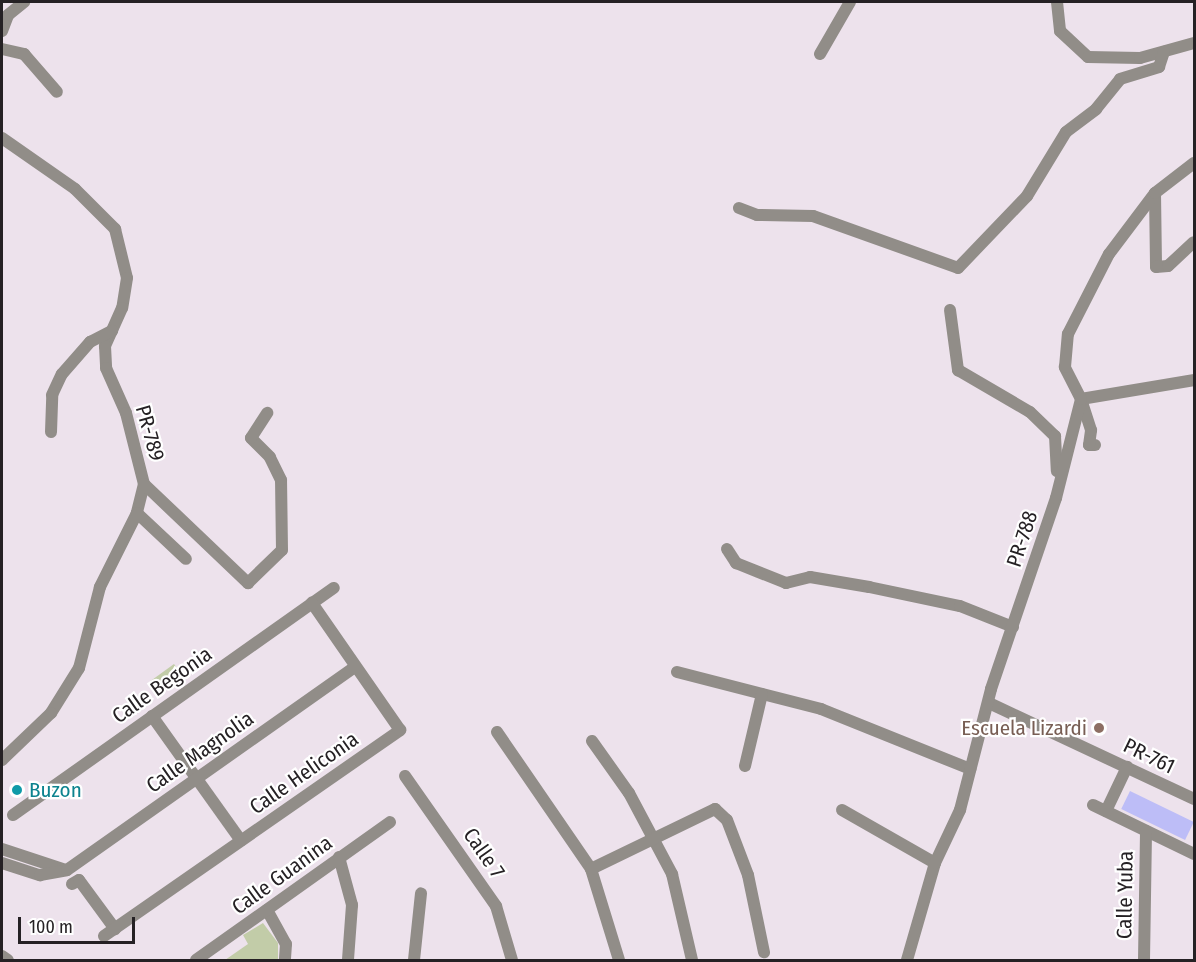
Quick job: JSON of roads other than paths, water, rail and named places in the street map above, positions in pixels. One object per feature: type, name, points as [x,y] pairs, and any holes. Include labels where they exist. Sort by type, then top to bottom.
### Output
[{"type":"street","points":[[2,31],[8,15],[24,2]]},
{"type":"street","points":[[820,54],[850,2]]},
{"type":"street","points":[[1057,2],[1060,31],[1088,57],[1140,58],[1194,43]]},
{"type":"street","points":[[2,49],[24,54],[57,92]]},
{"type":"street","points":[[739,208],[757,216],[813,216],[958,268],[1027,196],[1066,132],[1096,109],[1120,79],[1159,67],[1164,52]]},
{"type":"street","name":"PR-789","points":[[2,138],[75,189],[115,229],[127,278],[112,331],[106,368],[126,412],[144,484],[137,513],[100,587],[75,676],[51,714],[2,760]]},
{"type":"street","points":[[1095,445],[1089,445],[1091,430],[1082,399],[1065,367],[1068,334],[1109,254],[1155,193],[1194,163]]},
{"type":"street","points":[[1155,193],[1156,267],[1168,266],[1194,242]]},
{"type":"street","points":[[950,310],[958,370],[1030,412],[1055,436],[1056,498]]},
{"type":"street","points":[[51,432],[52,396],[62,374],[90,342],[112,331]]},
{"type":"street","points":[[1082,399],[1194,380]]},
{"type":"street","name":"PR-788","points":[[907,960],[935,863],[960,810],[989,703],[1056,498],[1082,399]]},
{"type":"street","points":[[144,484],[248,583],[282,550],[281,480],[270,457],[251,438],[267,413]]},
{"type":"street","points":[[137,513],[186,559]]},
{"type":"street","points":[[727,549],[736,563],[786,583],[810,577],[869,587],[960,606],[1013,627]]},
{"type":"street","name":"Calle Begonia","points":[[13,815],[334,588]]},
{"type":"street","name":"Calle Heliconia","points":[[104,936],[400,730],[312,603]]},
{"type":"street","name":"Calle Magnolia","points":[[2,863],[40,875],[67,870],[355,667]]},
{"type":"street","points":[[677,672],[821,709],[970,769]]},
{"type":"street","points":[[745,766],[762,694]]},
{"type":"street","name":"PR-761","points":[[989,703],[1194,799]]},
{"type":"street","points":[[152,716],[241,841]]},
{"type":"street","points":[[497,732],[591,869],[619,960]]},
{"type":"street","points":[[592,741],[655,838],[684,913],[692,960]]},
{"type":"street","points":[[1106,811],[1127,767]]},
{"type":"street","name":"Calle 7","points":[[405,776],[496,906],[512,960]]},
{"type":"street","points":[[1093,806],[1194,854]]},
{"type":"street","points":[[591,869],[715,809],[723,813],[747,875],[764,952]]},
{"type":"street","points":[[842,810],[935,863]]},
{"type":"street","name":"Calle Guanina","points":[[196,960],[390,822]]},
{"type":"street","name":"Calle Yuba","points":[[1144,960],[1146,831]]},
{"type":"street","points":[[2,849],[67,870]]},
{"type":"street","points":[[339,857],[352,905],[348,960]]},
{"type":"street","points":[[72,884],[79,880],[115,929]]},
{"type":"street","points":[[414,960],[421,893]]},
{"type":"street","points":[[267,910],[280,926],[285,960]]},
{"type":"street","points":[[2,956],[8,960]]},
{"type":"place","name":"Escuela Lizardi","points":[[1099,728]]},
{"type":"place","name":"Buzon","points":[[17,790]]}]
